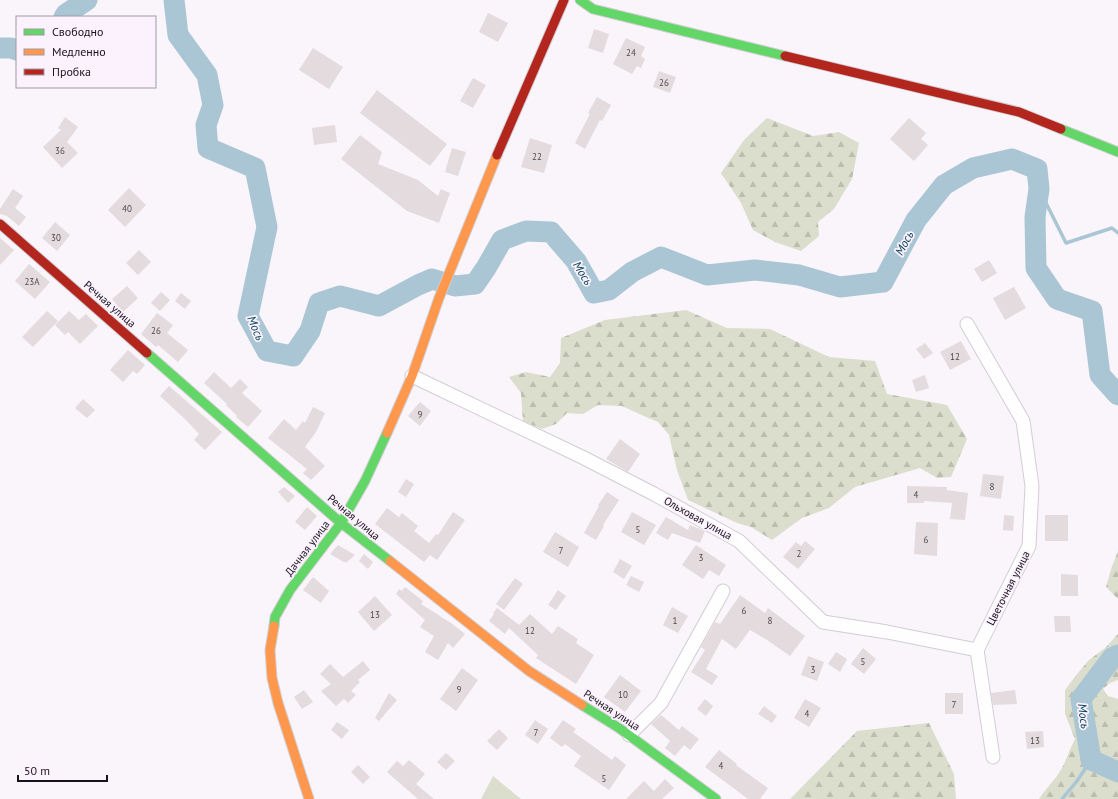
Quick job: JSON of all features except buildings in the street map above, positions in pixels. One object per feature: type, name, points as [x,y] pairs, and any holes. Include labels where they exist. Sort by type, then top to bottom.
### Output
[{"type":"street","name":"Дачная улица","points":[[309,799],[278,703],[272,678],[270,650],[275,617],[290,590],[341,523],[365,482],[412,376],[439,298],[506,132],[564,0]]},
{"type":"street","points":[[580,0],[593,10],[1019,112],[1118,152]]},
{"type":"street","name":"Речная улица","points":[[0,224],[341,523],[528,671],[630,735],[716,799]]},
{"type":"street","name":"Цветочная улица","points":[[967,324],[1023,421],[1032,486],[1029,546],[976,650]]},
{"type":"street","name":"Ольховая улица","points":[[412,376],[582,457],[654,494],[739,541],[823,622],[887,632],[976,650]]},
{"type":"street","points":[[630,735],[661,703],[723,591]]},
{"type":"street","points":[[976,650],[992,757]]},
{"type":"green space","points":[[767,118],[813,136],[839,132],[859,143],[852,179],[834,209],[818,222],[819,236],[801,251],[775,242],[753,230],[741,203],[721,173],[744,140]]},
{"type":"green space","points":[[686,310],[727,328],[770,329],[829,357],[875,361],[887,394],[947,405],[967,439],[951,477],[937,478],[920,468],[855,487],[829,508],[802,518],[772,540],[751,527],[737,523],[688,500],[677,470],[669,435],[658,422],[622,406],[598,405],[583,414],[567,413],[556,424],[542,429],[523,421],[521,393],[509,377],[526,372],[550,377],[560,363],[561,338],[605,320]]},
{"type":"green space","points":[[1118,551],[1118,599],[1106,587]]},
{"type":"green space","points":[[1118,634],[1118,680],[1110,683],[1103,689],[1108,696],[1118,699],[1118,799],[1039,799],[1062,768],[1075,739],[1065,714],[1065,690],[1089,660],[1105,648]]},
{"type":"green space","points":[[929,723],[954,774],[956,799],[790,799],[857,731]]},
{"type":"green space","points":[[493,776],[521,799],[481,799]]},
{"type":"waterway","name":"Мось","points":[[65,16],[87,0]]},
{"type":"waterway","name":"Мось","points":[[174,0],[178,35],[207,75],[213,105],[206,125],[208,148],[255,168],[267,227],[248,316],[267,351],[293,356],[310,331],[319,303],[340,296],[379,306],[432,279],[455,286],[475,284],[502,240],[526,231],[551,232],[576,261],[594,293],[609,290],[632,272],[661,257],[707,275],[755,270],[799,275],[840,287],[883,282],[916,220],[944,185],[973,168],[1012,159],[1037,169],[1039,189],[1035,217],[1036,268],[1057,299],[1092,311],[1100,375],[1118,395]]},
{"type":"waterway","name":"Мось","points":[[0,48],[16,50]]},
{"type":"waterway","points":[[1039,189],[1066,243],[1112,228],[1118,233]]},
{"type":"waterway","name":"Мось","points":[[1118,655],[1112,658],[1081,699],[1091,760],[1118,772]]},
{"type":"waterway","points":[[1062,799],[1077,781],[1091,760]]},
{"type":"traffic: fast","points":[[580,0],[593,9],[785,56]]},
{"type":"traffic: fast","points":[[1061,129],[1118,152]]},
{"type":"traffic: fast","points":[[147,353],[341,523],[390,561]]},
{"type":"traffic: fast","points":[[274,626],[275,617],[290,590],[341,523],[365,481],[387,433]]},
{"type":"traffic: fast","points":[[582,705],[619,728],[716,799]]},
{"type":"traffic: slow","points":[[387,433],[412,376],[439,298],[497,155]]},
{"type":"traffic: slow","points":[[390,561],[529,671],[582,705]]},
{"type":"traffic: slow","points":[[274,626],[270,650],[272,678],[278,703],[309,799]]},
{"type":"traffic: jam","points":[[497,155],[564,0]]},
{"type":"traffic: jam","points":[[785,56],[1019,112],[1061,129]]},
{"type":"traffic: jam","points":[[0,224],[147,353]]}]
